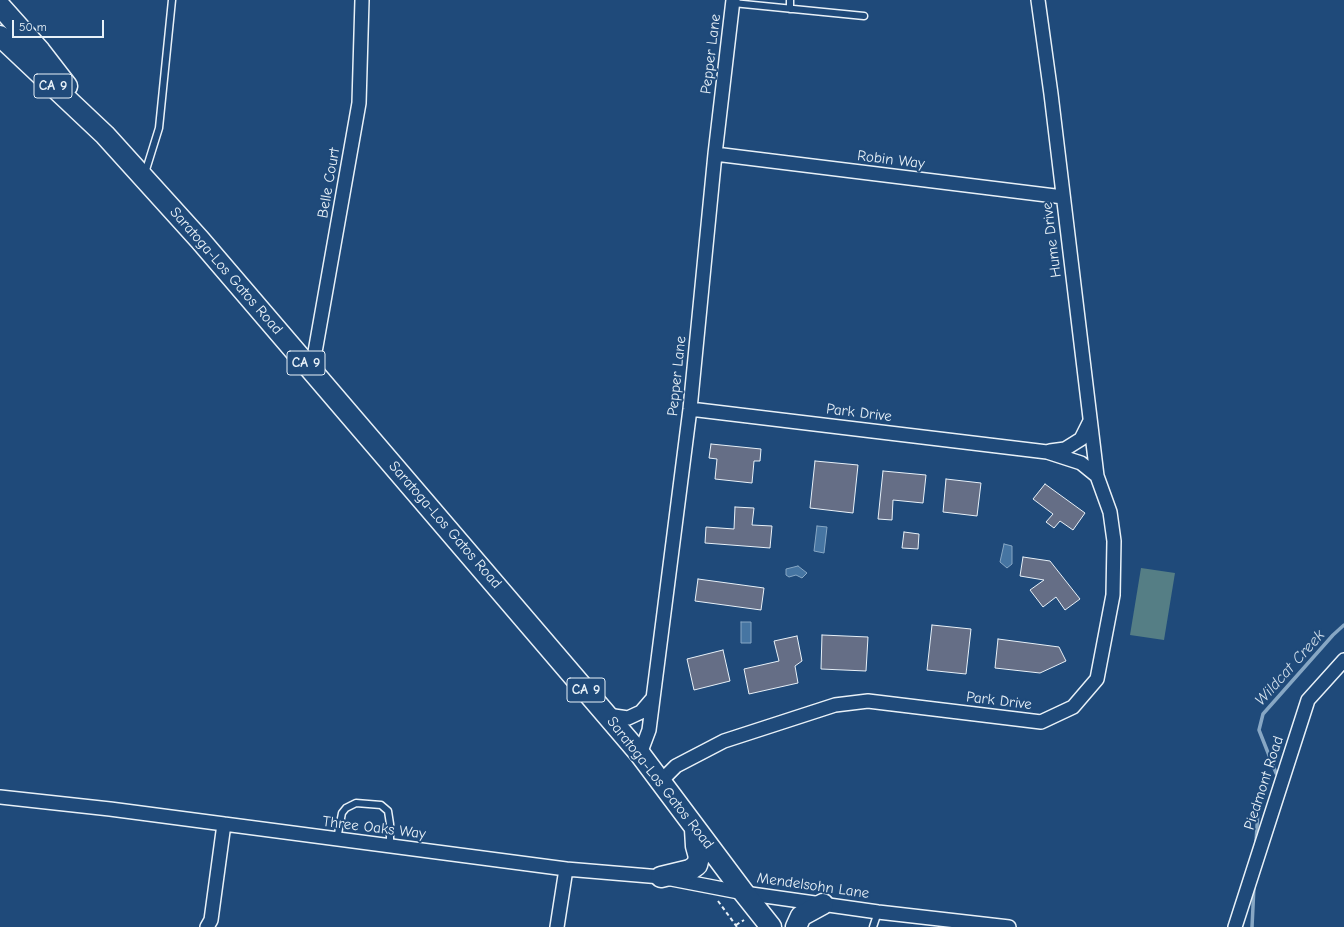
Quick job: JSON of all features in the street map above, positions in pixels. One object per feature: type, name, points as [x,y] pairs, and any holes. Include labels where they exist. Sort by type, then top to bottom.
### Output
[{"type":"main road","name":"Saratoga-Los Gatos Road","points":[[0,6],[40,51],[105,135]]},
{"type":"main road","name":"Saratoga-Los Gatos Road","points":[[0,36],[105,135],[144,176],[312,369],[640,754],[771,927]]},
{"type":"main road","points":[[661,877],[690,870],[698,865],[700,857],[696,846],[695,827]]},
{"type":"main road","points":[[796,927],[801,916],[823,904]]},
{"type":"street","name":"Belle Court","points":[[312,369],[359,103],[362,0]]},
{"type":"street","name":"Hume Drive","points":[[1038,0],[1097,476]]},
{"type":"street","name":"Pepper Lane","points":[[640,754],[649,730],[690,409],[715,154],[733,2]]},
{"type":"street","name":"Robin Way","points":[[715,154],[1063,197]]},
{"type":"street","name":"Park Drive","points":[[661,781],[676,766],[724,741],[835,705],[868,701],[1041,722],[1073,707],[1097,679],[1113,595],[1114,541],[1110,512],[1097,476],[1081,463],[1047,452],[690,409]]},
{"type":"street","name":"Park Drive","points":[[1047,452],[1065,449],[1081,440],[1090,421]]},
{"type":"street","name":"Piedmont Road","points":[[1235,927],[1308,700],[1344,660]]},
{"type":"street","points":[[607,715],[628,718],[641,712],[653,698]]},
{"type":"street","name":"Three Oaks Way","points":[[0,797],[224,824],[566,869],[661,877],[744,893]]},
{"type":"street","points":[[207,927],[211,920],[224,824]]},
{"type":"street","points":[[557,927],[566,869]]},
{"type":"street","name":"Mendelsohn Lane","points":[[744,893],[878,912],[1009,927]]},
{"type":"lane","points":[[144,176],[159,128],[172,0]]},
{"type":"lane","points":[[790,0],[790,9]]},
{"type":"lane","points":[[733,2],[864,16]]},
{"type":"lane","points":[[337,839],[342,813],[346,808],[356,803],[381,805],[388,811],[390,824],[390,846]]},
{"type":"lane","name":"Mendelsohn Lane","points":[[873,927],[878,912]]},
{"type":"path","points":[[708,886],[737,926],[744,919],[747,923]]},
{"type":"green space","points":[[1141,568],[1175,573],[1164,640],[1130,635]]},
{"type":"water","points":[[817,526],[827,527],[824,553],[814,551]]},
{"type":"water","points":[[1004,544],[1012,546],[1012,564],[1007,568],[1000,562]]},
{"type":"water","points":[[798,566],[807,573],[802,578],[796,575],[789,577],[786,575],[786,569]]},
{"type":"water","points":[[741,622],[751,622],[751,643],[741,643]]},
{"type":"building","points":[[711,444],[761,449],[760,461],[754,461],[752,483],[715,479],[717,459],[709,458]]},
{"type":"building","points":[[815,461],[858,465],[853,513],[810,508]]},
{"type":"building","points":[[883,471],[926,475],[923,503],[893,500],[892,520],[878,519]]},
{"type":"building","points":[[946,479],[981,483],[977,516],[943,512]]},
{"type":"building","points":[[1045,484],[1085,513],[1073,530],[1060,521],[1054,528],[1046,522],[1053,514],[1033,499]]},
{"type":"building","points":[[735,507],[754,508],[752,525],[772,526],[770,548],[705,543],[706,527],[734,529]]},
{"type":"building","points":[[904,532],[919,534],[918,549],[902,548]]},
{"type":"building","points":[[1023,557],[1050,561],[1080,599],[1065,610],[1056,597],[1043,607],[1030,590],[1044,580],[1020,576]]},
{"type":"building","points":[[698,579],[764,588],[761,610],[695,601]]},
{"type":"building","points":[[932,625],[971,629],[966,674],[927,670]]},
{"type":"building","points":[[822,635],[868,637],[866,671],[821,669]]},
{"type":"building","points":[[797,636],[802,661],[795,666],[798,683],[749,694],[744,669],[779,661],[774,641]]},
{"type":"building","points":[[998,639],[1059,647],[1066,661],[1040,673],[995,668]]},
{"type":"building","points":[[723,650],[730,681],[694,690],[687,659]]},
{"type":"waterway","name":"Wildcat Creek","points":[[1276,773],[1259,730],[1263,714],[1333,635],[1344,625]]},
{"type":"waterway","name":"Wildcat Creek","points":[[1256,842],[1258,811]]},
{"type":"waterway","name":"Wildcat Creek","points":[[1252,927],[1254,886]]}]
